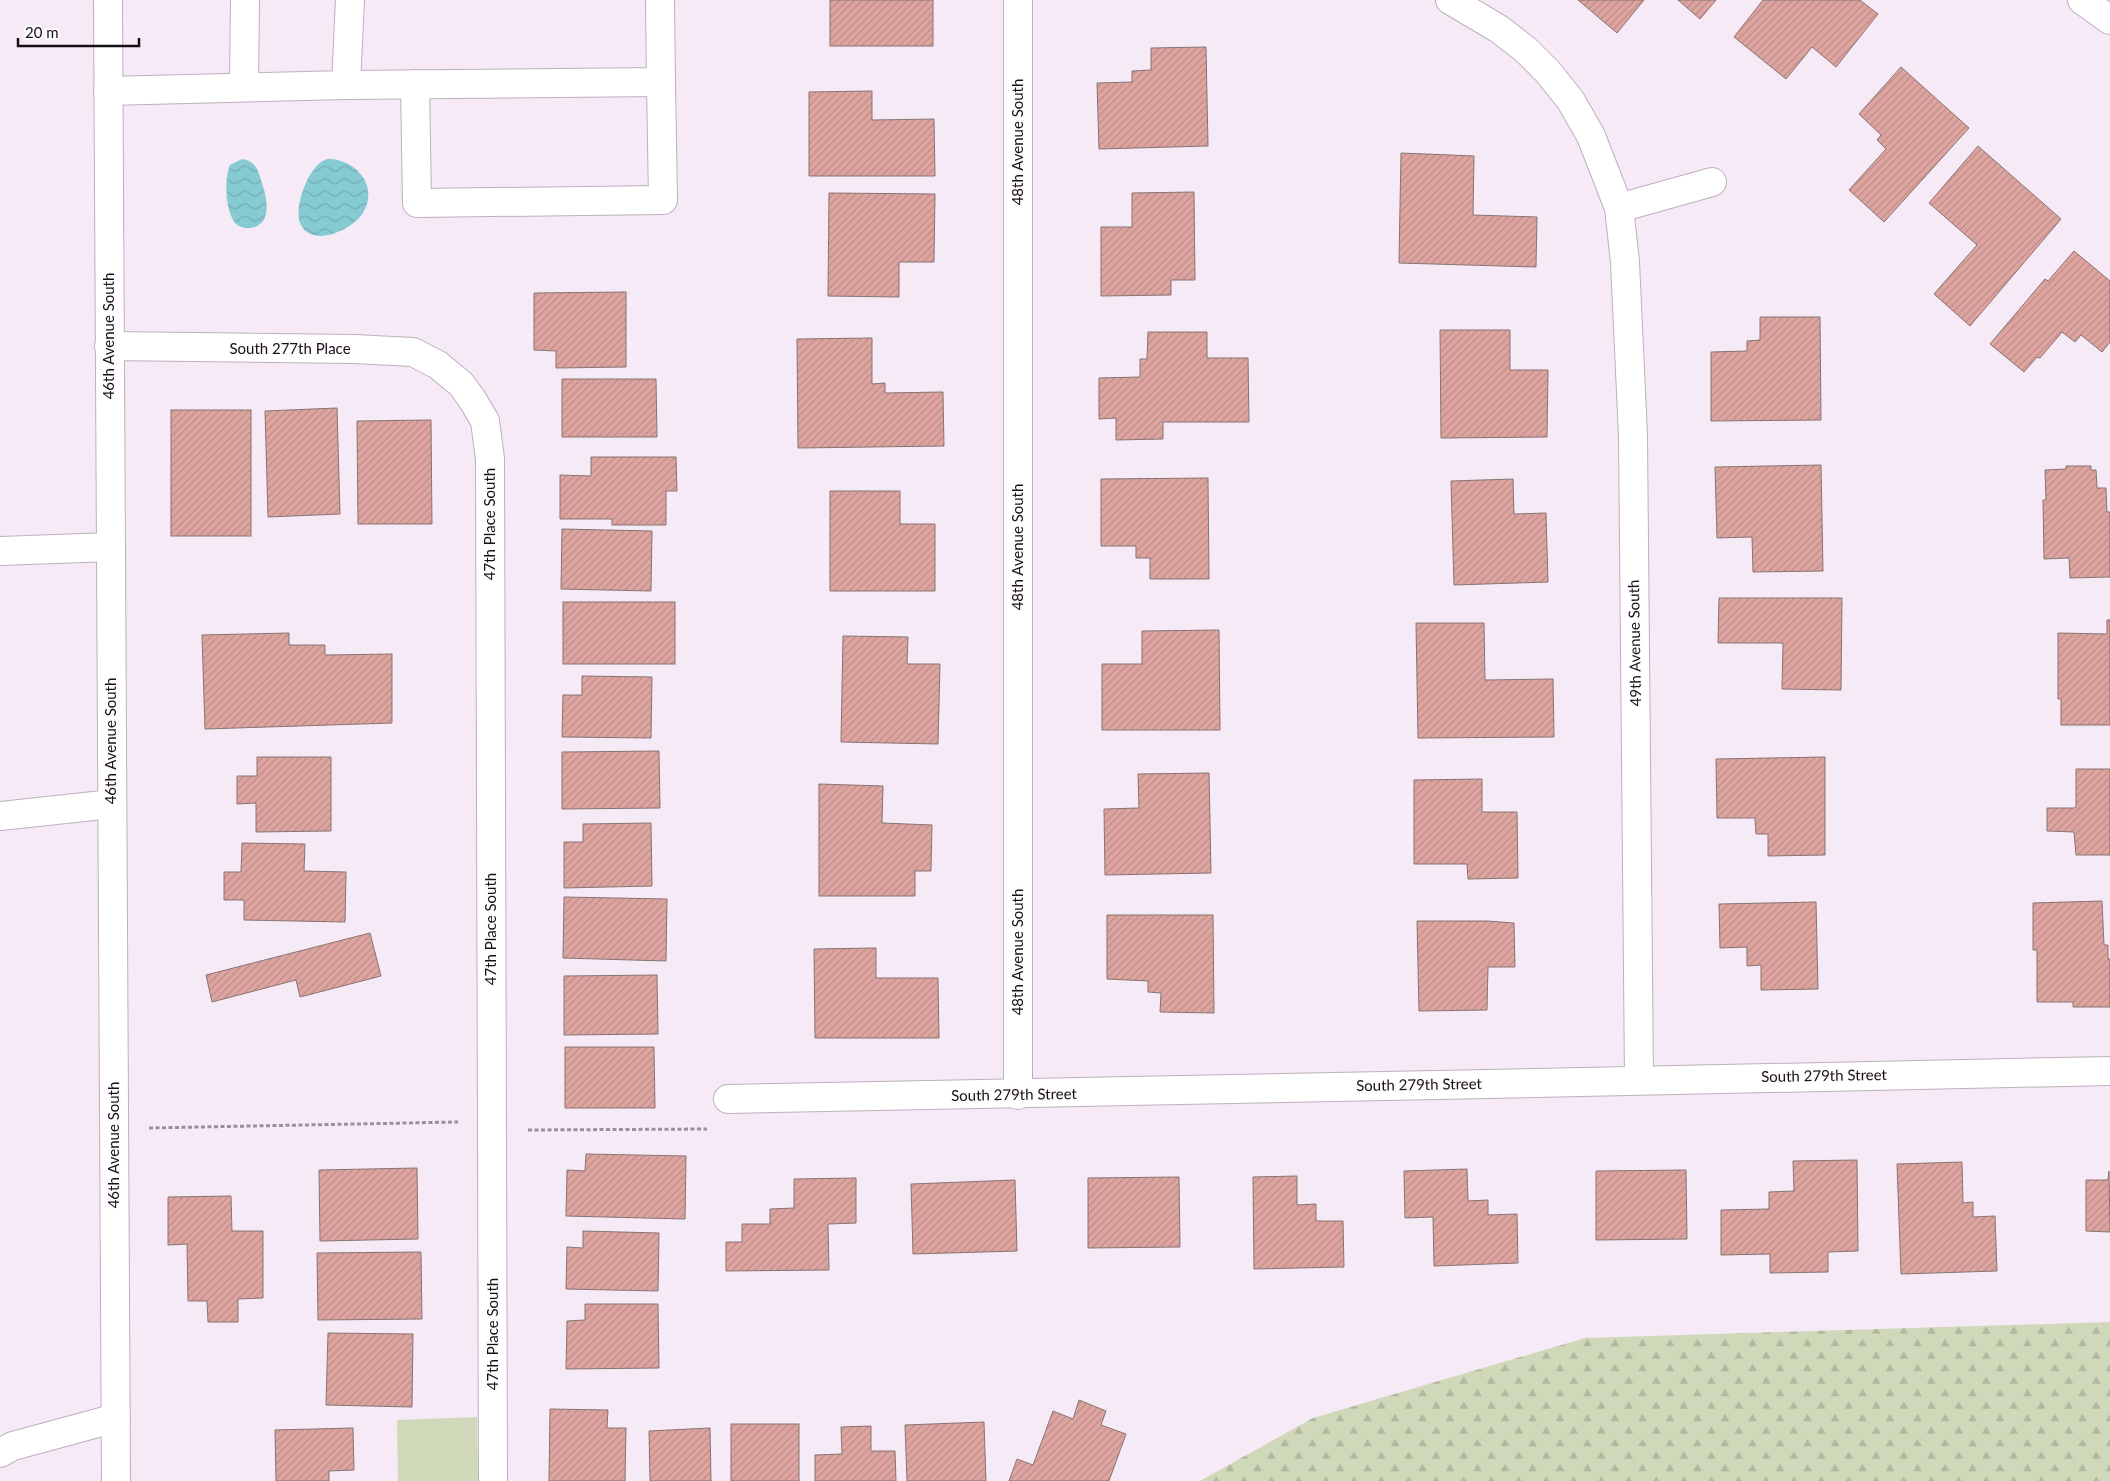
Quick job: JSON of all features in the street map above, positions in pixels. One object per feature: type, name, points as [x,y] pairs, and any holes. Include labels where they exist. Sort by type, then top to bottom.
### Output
[{"type":"street","name":"46th Avenue South","points":[[108,0],[116,1481]]},
{"type":"street","points":[[244,87],[246,0]]},
{"type":"street","points":[[346,85],[350,0]]},
{"type":"street","points":[[415,84],[417,203],[662,200],[660,0]]},
{"type":"street","name":"48th Avenue South","points":[[1018,0],[1018,1095]]},
{"type":"street","name":"49th Avenue South","points":[[1450,0],[1499,28],[1526,50],[1548,72],[1570,101],[1591,136],[1619,208],[1626,271],[1633,436],[1639,1079]]},
{"type":"street","points":[[2082,0],[2110,20]]},
{"type":"street","points":[[108,91],[346,85],[661,82]]},
{"type":"street","points":[[1619,208],[1712,182]]},
{"type":"street","name":"South 277th Place","points":[[109,346],[354,349],[413,352],[438,365],[461,384]]},
{"type":"street","name":"47th Place South","points":[[461,384],[485,421],[490,459],[493,1481]]},
{"type":"street","points":[[0,551],[110,547]]},
{"type":"street","points":[[0,816],[112,804]]},
{"type":"street","name":"South 279th Street","points":[[728,1099],[1018,1095],[1639,1079],[2110,1071]]},
{"type":"street","points":[[0,1453],[13,1446],[116,1418]]},
{"type":"path","points":[[114,1128],[492,1122],[506,1123],[527,1130],[708,1129],[728,1099]]},
{"type":"green space","points":[[2110,1322],[2110,1481],[1200,1481],[1313,1418],[1585,1338]]},
{"type":"green space","points":[[477,1417],[478,1481],[398,1481],[397,1420]]},
{"type":"water","points":[[242,159],[247,160],[256,167],[267,203],[267,210],[263,221],[258,226],[249,228],[236,224],[232,219],[226,187],[230,165]]},
{"type":"water","points":[[327,159],[347,163],[362,176],[368,193],[367,203],[358,219],[342,230],[323,236],[314,235],[307,232],[301,225],[299,209],[308,178],[320,163]]},
{"type":"building","points":[[830,0],[933,0],[933,46],[830,46]]},
{"type":"building","points":[[1578,0],[1644,0],[1617,33]]},
{"type":"building","points":[[1678,0],[1716,0],[1700,19]]},
{"type":"building","points":[[1763,0],[1860,0],[1878,14],[1836,67],[1812,47],[1786,79],[1734,37]]},
{"type":"building","points":[[1206,47],[1208,146],[1099,149],[1097,83],[1132,82],[1132,71],[1151,70],[1151,48]]},
{"type":"building","points":[[1901,67],[1969,128],[1884,222],[1849,190],[1886,149],[1877,140],[1881,135],[1859,114]]},
{"type":"building","points":[[872,91],[872,120],[934,119],[935,176],[809,176],[809,92]]},
{"type":"building","points":[[1978,146],[2061,219],[1970,326],[1934,294],[1977,245],[1929,203]]},
{"type":"building","points":[[1401,153],[1474,156],[1473,215],[1537,217],[1536,267],[1399,263]]},
{"type":"building","points":[[1194,192],[1195,280],[1171,280],[1171,295],[1101,296],[1101,227],[1132,227],[1132,193]]},
{"type":"building","points":[[829,193],[935,194],[934,262],[899,262],[899,297],[828,296]]},
{"type":"building","points":[[2074,251],[2110,281],[2110,342],[2102,352],[2081,335],[2075,342],[2062,332],[2040,358],[2037,357],[2024,372],[1990,344],[2045,279],[2048,281]]},
{"type":"building","points":[[626,292],[626,367],[556,368],[556,351],[534,350],[534,293]]},
{"type":"building","points":[[1760,317],[1820,317],[1821,420],[1711,421],[1711,352],[1747,351],[1747,341],[1760,340]]},
{"type":"building","points":[[1440,330],[1510,330],[1510,370],[1548,370],[1547,437],[1441,438]]},
{"type":"building","points":[[1148,332],[1207,332],[1207,358],[1248,358],[1249,422],[1163,422],[1163,439],[1116,440],[1116,418],[1099,419],[1099,378],[1140,377],[1140,359],[1147,359]]},
{"type":"building","points":[[872,338],[872,384],[885,383],[885,393],[943,392],[944,446],[798,448],[797,339]]},
{"type":"building","points":[[562,379],[656,379],[657,437],[562,437]]},
{"type":"building","points":[[337,408],[340,514],[268,517],[265,411]]},
{"type":"building","points":[[171,410],[251,410],[251,536],[171,536]]},
{"type":"building","points":[[431,420],[432,524],[358,524],[357,421]]},
{"type":"building","points":[[591,457],[676,457],[677,491],[666,491],[666,525],[612,525],[612,519],[560,519],[560,475],[591,476]]},
{"type":"building","points":[[1821,465],[1823,571],[1753,572],[1752,537],[1717,538],[1715,467]]},
{"type":"building","points":[[2066,466],[2091,466],[2091,470],[2096,470],[2097,488],[2106,488],[2107,512],[2110,512],[2110,577],[2070,578],[2069,558],[2044,559],[2043,500],[2046,500],[2045,470],[2066,469]]},
{"type":"building","points":[[1208,478],[1209,579],[1150,579],[1150,558],[1136,558],[1136,546],[1101,546],[1101,479]]},
{"type":"building","points":[[1513,479],[1514,514],[1546,513],[1548,582],[1454,585],[1451,481]]},
{"type":"building","points":[[830,491],[900,491],[900,524],[935,524],[935,591],[830,591]]},
{"type":"building","points":[[562,529],[652,531],[651,591],[561,589]]},
{"type":"building","points":[[1719,598],[1842,598],[1841,690],[1782,689],[1783,643],[1718,643]]},
{"type":"building","points":[[563,602],[675,602],[675,664],[563,664]]},
{"type":"building","points":[[2107,620],[2110,620],[2110,725],[2061,725],[2061,699],[2058,699],[2058,633],[2107,634]]},
{"type":"building","points":[[1416,623],[1484,623],[1485,680],[1553,679],[1554,737],[1418,738]]},
{"type":"building","points":[[1219,630],[1220,730],[1102,730],[1102,664],[1142,664],[1142,631]]},
{"type":"building","points":[[289,633],[289,645],[325,645],[325,655],[392,654],[392,723],[205,729],[202,635]]},
{"type":"building","points":[[843,636],[908,637],[907,664],[940,664],[938,744],[841,742]]},
{"type":"building","points":[[582,676],[652,677],[651,738],[562,737],[563,695],[582,695]]},
{"type":"building","points":[[659,751],[660,808],[562,809],[562,752]]},
{"type":"building","points":[[257,757],[331,757],[331,831],[256,832],[256,803],[237,804],[237,776],[257,776]]},
{"type":"building","points":[[1825,757],[1825,855],[1768,856],[1768,834],[1756,834],[1755,818],[1717,818],[1716,759]]},
{"type":"building","points":[[2076,769],[2110,769],[2110,855],[2076,855],[2074,832],[2047,831],[2047,808],[2074,808],[2076,806]]},
{"type":"building","points":[[1209,773],[1211,873],[1105,875],[1104,809],[1139,808],[1138,774]]},
{"type":"building","points":[[1482,779],[1482,812],[1517,812],[1518,878],[1468,879],[1467,864],[1414,864],[1414,780]]},
{"type":"building","points":[[819,784],[883,786],[882,823],[932,825],[931,871],[915,871],[915,896],[819,896]]},
{"type":"building","points":[[651,823],[652,886],[564,888],[564,842],[583,842],[583,824]]},
{"type":"building","points":[[242,843],[305,844],[304,871],[346,872],[345,922],[244,920],[244,900],[224,900],[224,872],[241,872]]},
{"type":"building","points":[[564,897],[667,899],[666,961],[563,958]]},
{"type":"building","points":[[2102,901],[2104,945],[2108,945],[2108,959],[2110,959],[2110,1007],[2073,1007],[2073,1002],[2037,1002],[2037,950],[2033,950],[2033,903]]},
{"type":"building","points":[[1816,902],[1818,989],[1761,990],[1761,965],[1747,966],[1747,947],[1720,948],[1719,904]]},
{"type":"building","points":[[1107,915],[1213,915],[1214,1013],[1160,1012],[1161,993],[1148,992],[1148,981],[1107,979]]},
{"type":"building","points":[[1417,921],[1514,923],[1515,967],[1488,967],[1487,1010],[1419,1011]]},
{"type":"building","points":[[370,933],[381,976],[300,997],[296,980],[212,1002],[206,975]]},
{"type":"building","points":[[876,948],[876,978],[938,978],[939,1038],[815,1038],[814,949]]},
{"type":"building","points":[[657,975],[658,1034],[564,1035],[564,976]]},
{"type":"building","points":[[565,1047],[654,1047],[655,1108],[565,1108]]},
{"type":"building","points":[[586,1154],[686,1156],[685,1219],[566,1216],[567,1170],[585,1171]]},
{"type":"building","points":[[1857,1160],[1858,1251],[1828,1252],[1828,1272],[1770,1273],[1770,1254],[1721,1255],[1721,1210],[1769,1209],[1769,1192],[1794,1191],[1793,1161]]},
{"type":"building","points":[[1962,1162],[1963,1203],[1973,1202],[1973,1217],[1995,1216],[1997,1271],[1901,1274],[1897,1164]]},
{"type":"building","points":[[417,1168],[418,1239],[320,1241],[319,1170]]},
{"type":"building","points":[[1467,1169],[1468,1201],[1488,1200],[1488,1215],[1517,1214],[1518,1263],[1434,1266],[1433,1217],[1405,1218],[1404,1171]]},
{"type":"building","points":[[1686,1170],[1687,1239],[1596,1240],[1596,1171]]},
{"type":"building","points":[[2109,1171],[2110,1232],[2086,1231],[2086,1180],[2108,1180]]},
{"type":"building","points":[[1297,1176],[1297,1205],[1316,1204],[1316,1221],[1343,1221],[1344,1267],[1254,1269],[1253,1177]]},
{"type":"building","points":[[1179,1177],[1180,1247],[1088,1248],[1088,1178]]},
{"type":"building","points":[[856,1178],[856,1223],[828,1224],[829,1270],[726,1271],[726,1242],[742,1242],[742,1224],[770,1224],[770,1209],[794,1208],[794,1179]]},
{"type":"building","points":[[1015,1180],[1017,1251],[913,1254],[911,1184]]},
{"type":"building","points":[[231,1196],[232,1231],[263,1231],[263,1298],[238,1299],[238,1322],[208,1322],[207,1301],[188,1301],[187,1244],[168,1245],[168,1197]]},
{"type":"building","points":[[583,1231],[659,1233],[658,1291],[566,1289],[567,1247],[583,1248]]},
{"type":"building","points":[[421,1252],[422,1319],[318,1320],[317,1253]]},
{"type":"building","points":[[585,1304],[658,1304],[659,1368],[566,1369],[567,1321],[585,1320]]},
{"type":"building","points":[[328,1333],[413,1334],[412,1407],[326,1405]]},
{"type":"building","points":[[1079,1400],[1106,1411],[1101,1425],[1126,1434],[1109,1481],[1009,1481],[1017,1459],[1033,1465],[1053,1411],[1073,1419]]},
{"type":"building","points":[[550,1409],[608,1410],[607,1428],[626,1428],[625,1481],[549,1481]]},
{"type":"building","points":[[984,1422],[986,1481],[907,1481],[905,1425]]},
{"type":"building","points":[[731,1424],[799,1424],[799,1481],[731,1481]]},
{"type":"building","points":[[871,1426],[871,1451],[895,1451],[896,1481],[815,1481],[815,1455],[842,1454],[841,1427]]},
{"type":"building","points":[[353,1428],[354,1470],[329,1471],[329,1481],[276,1481],[275,1430]]},
{"type":"building","points":[[710,1428],[711,1481],[650,1481],[649,1431]]}]
